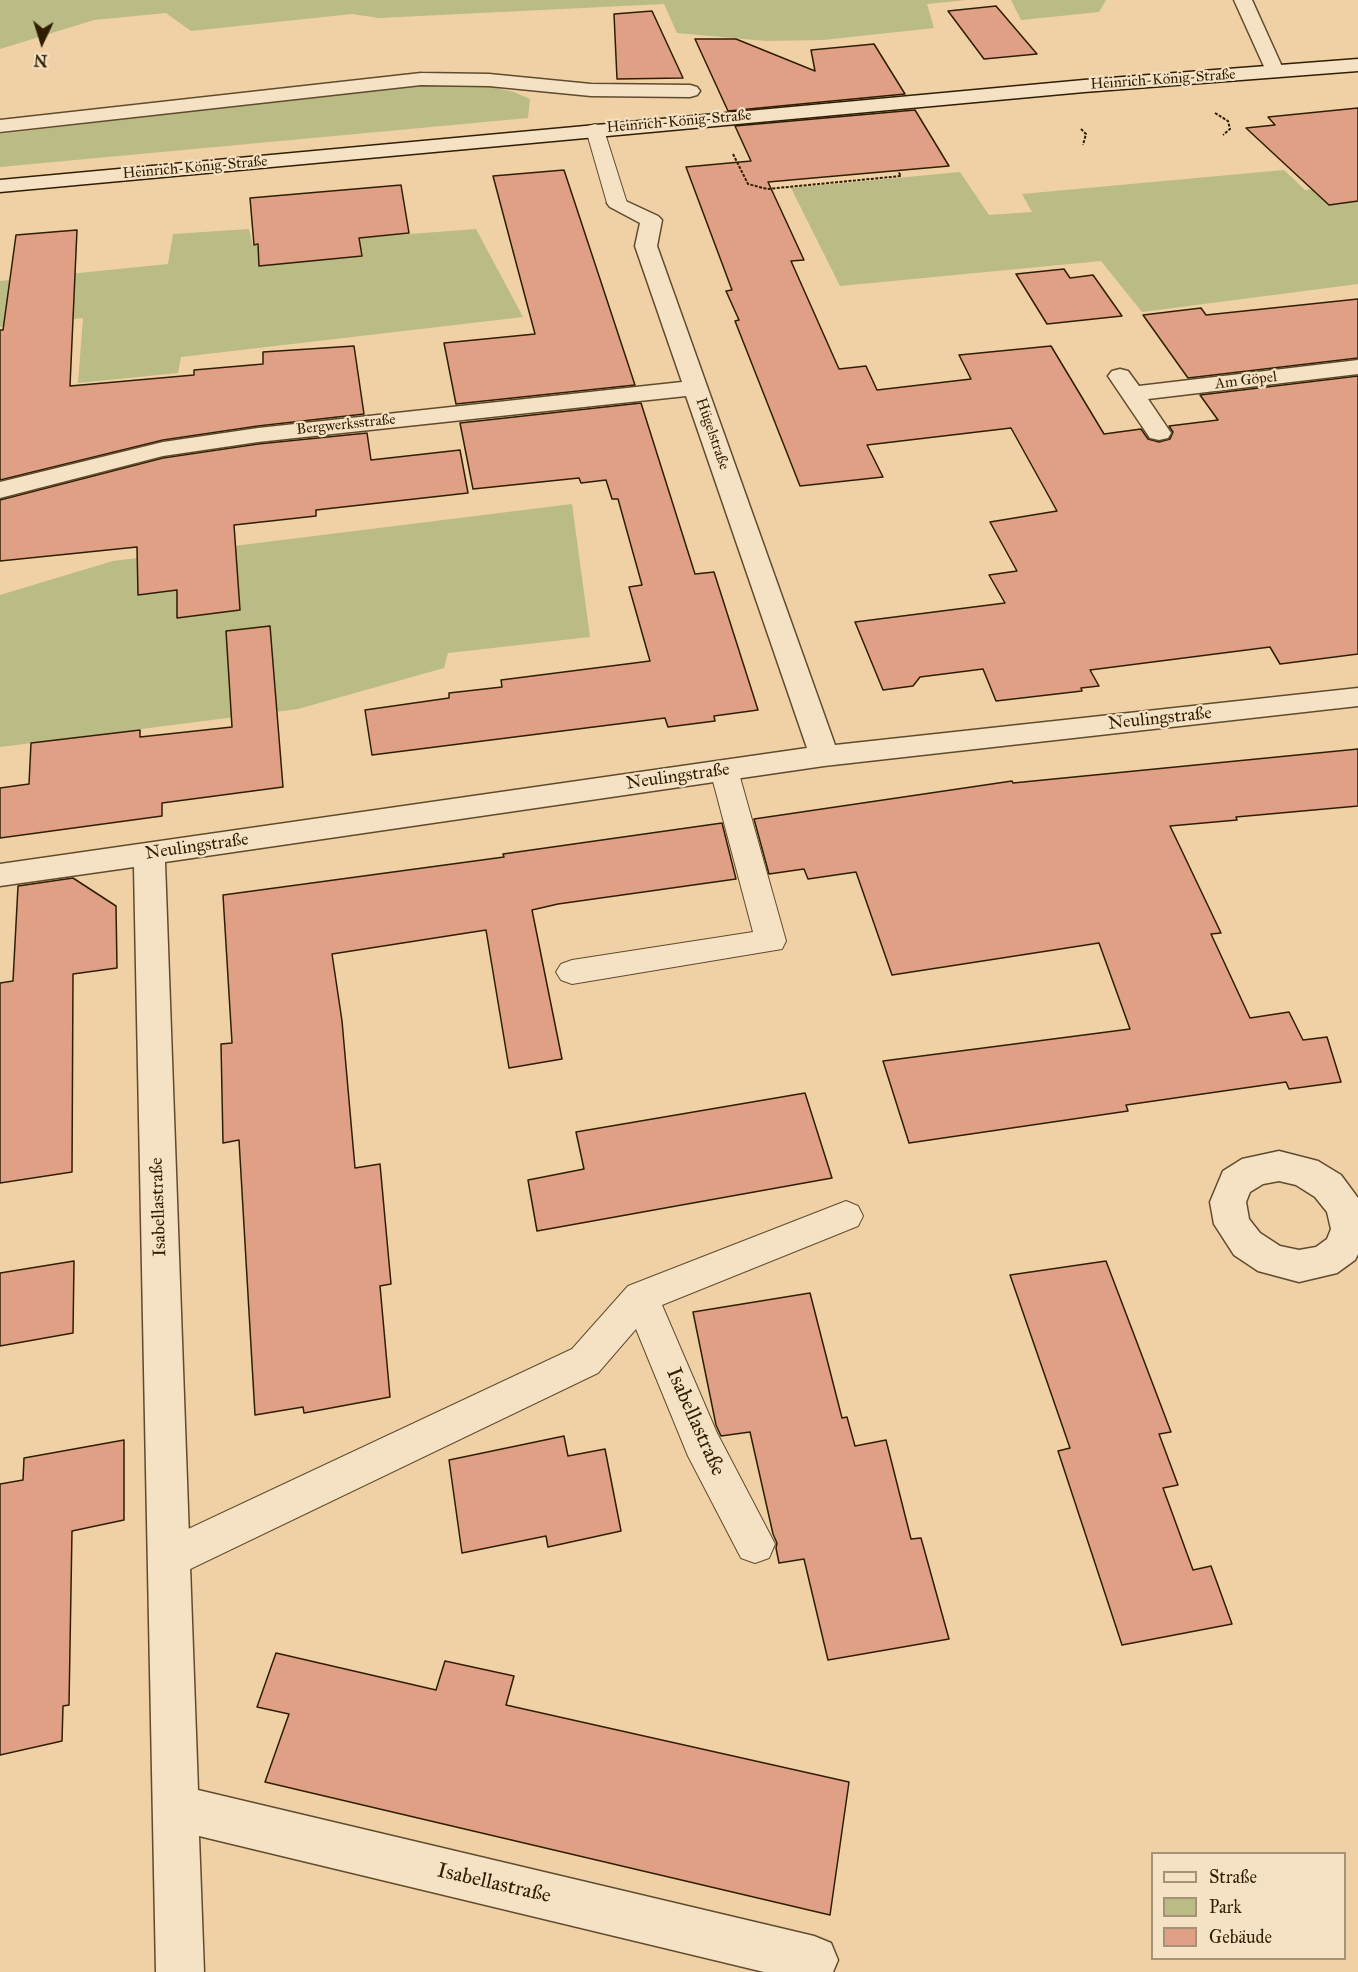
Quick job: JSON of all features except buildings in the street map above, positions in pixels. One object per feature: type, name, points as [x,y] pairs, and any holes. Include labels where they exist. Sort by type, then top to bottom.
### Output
[{"type":"street","points":[[1243,0],[1275,71]]},
{"type":"street","name":"Heinrich-König-Straße","points":[[0,186],[1075,86],[1358,65]]},
{"type":"street","name":"Heinrich-König-Straße","points":[[0,126],[421,79],[489,80],[591,90],[690,91]]},
{"type":"street","name":"Hügelstraße","points":[[617,203],[651,220],[646,246],[824,756]]},
{"type":"street","name":"Am Göpel","points":[[1159,433],[1127,385],[1358,368]]},
{"type":"street","name":"Bergwerksstraße","points":[[0,490],[163,449],[258,435],[696,388]]},
{"type":"street","name":"Neulingstraße","points":[[0,875],[824,756],[1358,697]]},
{"type":"street","name":"Isabellastraße","points":[[149,854],[180,1972]]},
{"type":"street","name":"Isabellastraße","points":[[175,1807],[814,1960]]},
{"type":"lane","name":"Hügelstraße","points":[[595,130],[617,203]]},
{"type":"lane","points":[[572,972],[771,941],[724,770]]},
{"type":"lane","points":[[168,1559],[585,1361],[641,1297],[846,1216]]},
{"type":"lane","name":"Isabellastraße","points":[[641,1297],[702,1443],[755,1544]]},
{"type":"path","points":[[1215,113],[1227,121],[1230,129],[1223,135]]},
{"type":"path","points":[[716,119],[748,184],[767,189],[901,176],[898,171]]},
{"type":"path","points":[[1083,145],[1086,134],[1081,129],[1088,127]]},
{"type":"green space","points":[[0,0],[966,0],[927,4],[934,28],[823,40],[766,41],[677,33],[664,4],[379,18],[352,14],[191,31],[166,13],[94,20],[0,49]]},
{"type":"green space","points":[[1011,0],[1106,0],[1099,12],[1021,20]]},
{"type":"green space","points":[[487,86],[514,92],[530,99],[528,118],[0,167],[0,134],[395,87]]},
{"type":"green space","points":[[1284,170],[1305,190],[1358,186],[1358,284],[1142,312],[1101,261],[840,286],[791,188],[960,172],[989,215],[1032,212],[1022,194]]},
{"type":"green space","points":[[249,229],[253,246],[476,229],[523,317],[181,357],[178,373],[78,383],[83,318],[0,327],[0,281],[168,264],[173,234]]},
{"type":"green space","points":[[572,504],[590,637],[448,653],[444,668],[298,709],[0,747],[0,595],[113,561]]}]
